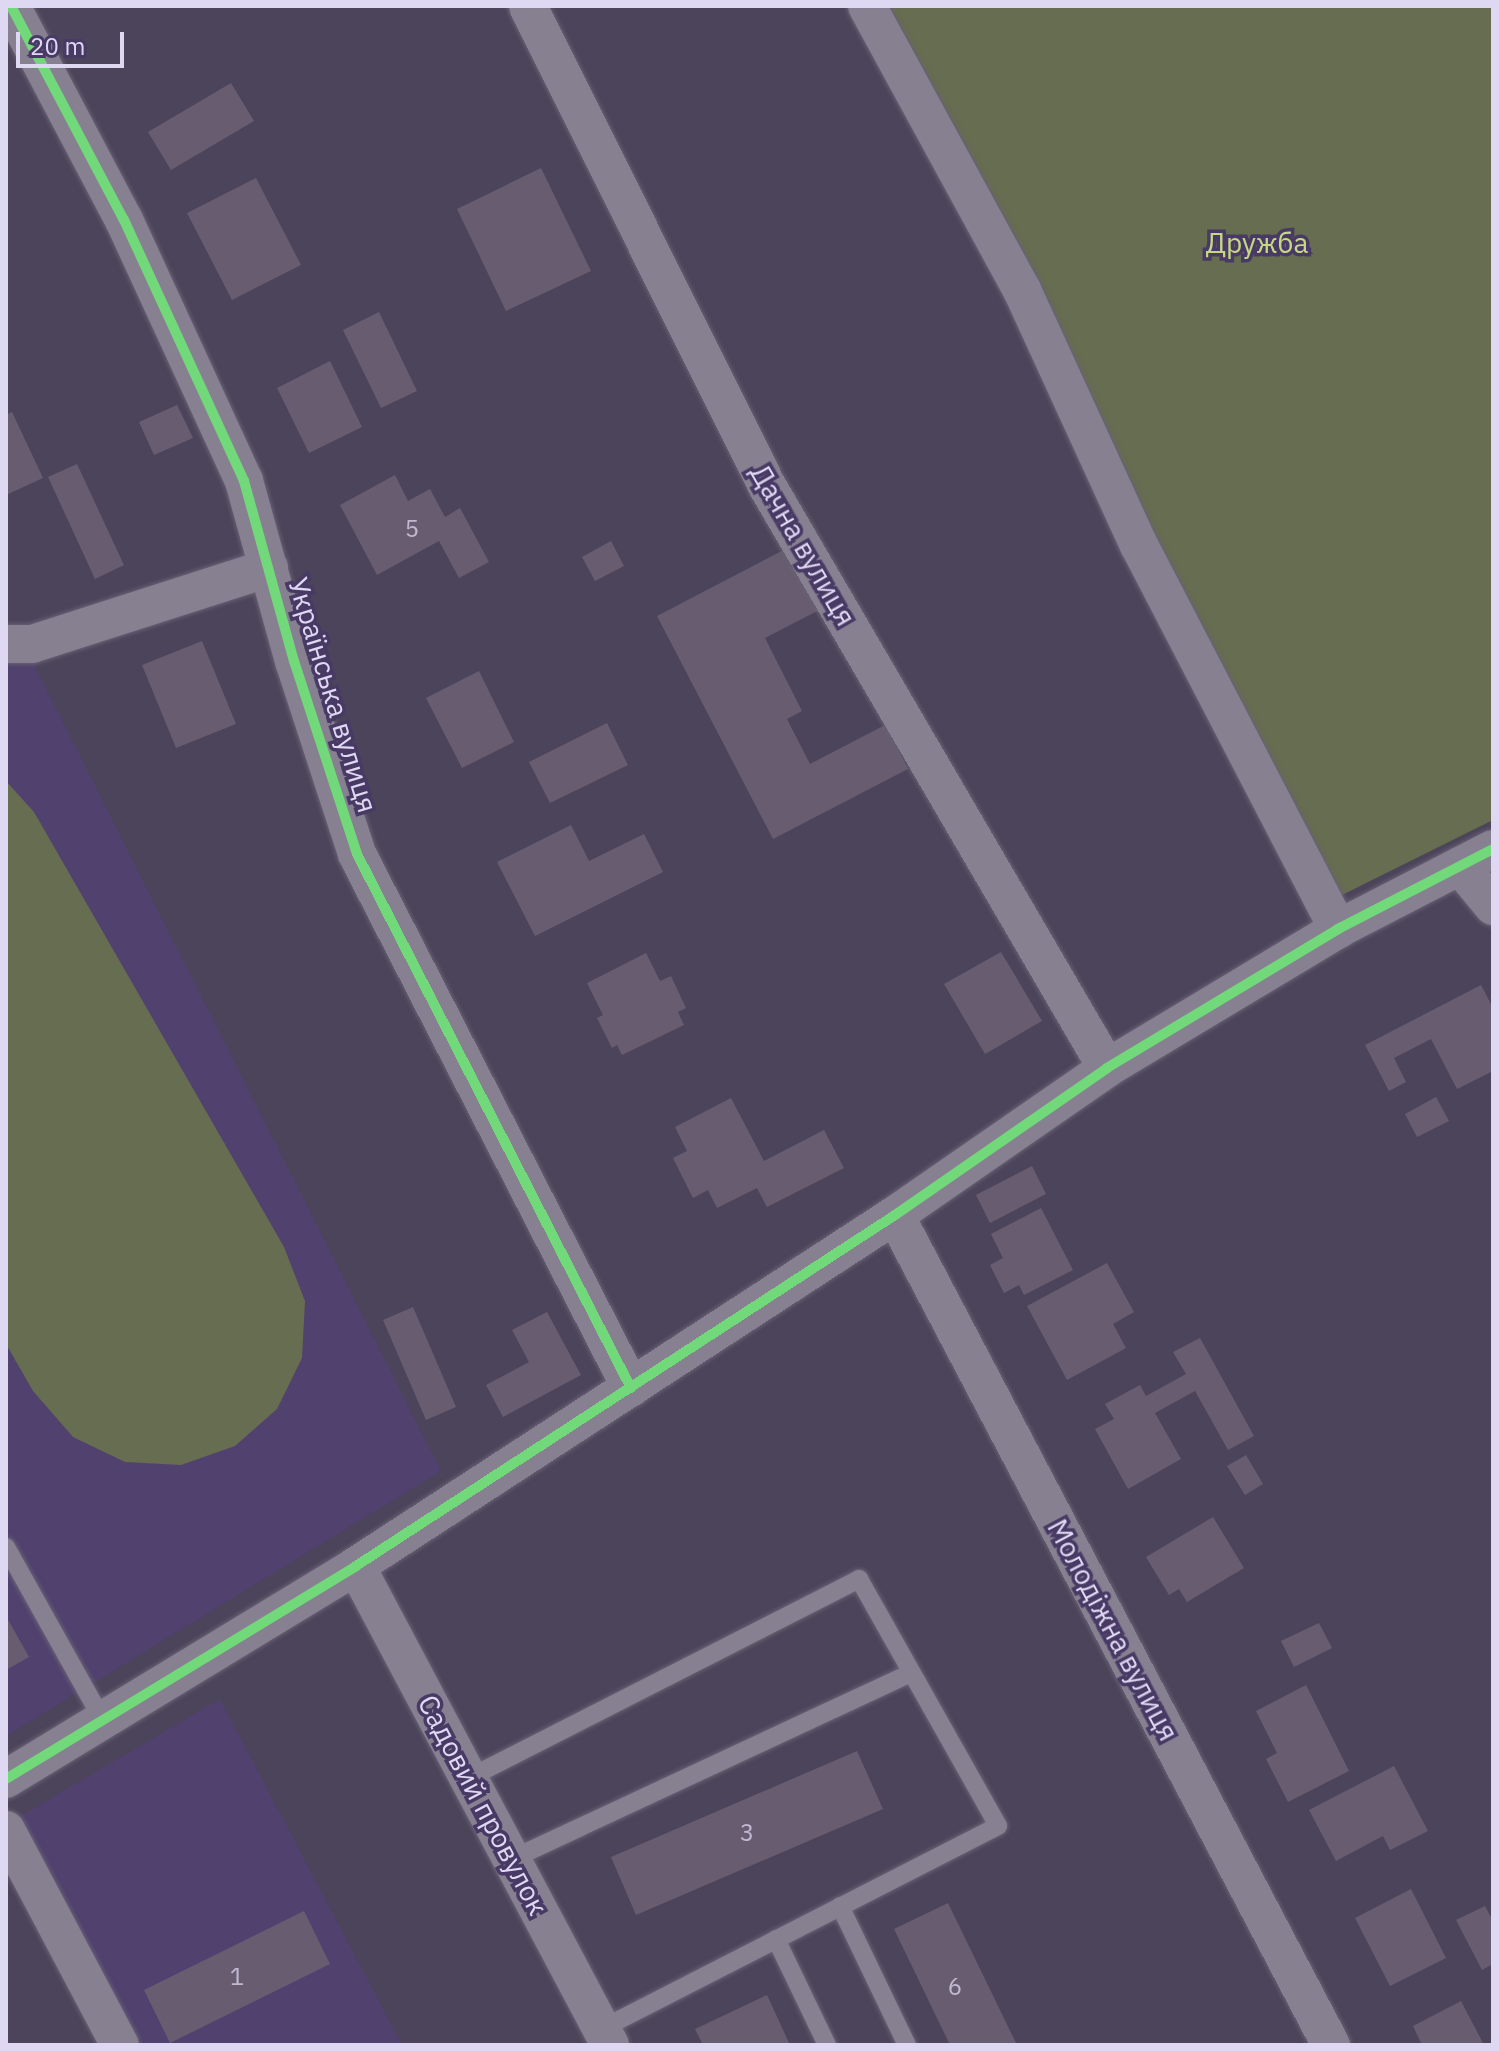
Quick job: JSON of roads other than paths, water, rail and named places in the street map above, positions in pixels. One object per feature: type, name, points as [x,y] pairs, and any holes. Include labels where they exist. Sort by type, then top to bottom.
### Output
[{"type":"street","name":"Українська вулиця","points":[[11,6],[188,353],[244,481],[357,854],[631,1388]]},
{"type":"street","name":"Дачна вулиця","points":[[528,6],[766,484],[1107,1068]]},
{"type":"street","points":[[867,6],[1022,290],[1139,545],[1338,929]]},
{"type":"street","points":[[6,644],[32,644],[269,568]]},
{"type":"street","points":[[6,1779],[356,1566],[895,1215],[1107,1068],[1338,929],[1477,857],[1493,906]]},
{"type":"street","name":"Молодіжна вулиця","points":[[895,1215],[1331,2045]]},
{"type":"street","name":"Садовий провулок","points":[[356,1566],[606,2037]]},
{"type":"street","points":[[6,1830],[120,2045]]},
{"type":"lane","points":[[6,1547],[102,1719]]},
{"type":"lane","points":[[469,1778],[859,1579],[998,1826],[776,1939],[606,2037]]},
{"type":"lane","points":[[512,1859],[911,1673]]},
{"type":"lane","points":[[840,1906],[907,2045]]},
{"type":"lane","points":[[776,1939],[827,2045]]},
{"type":"park label","name":"Дружба","points":[[1257,243]]}]
